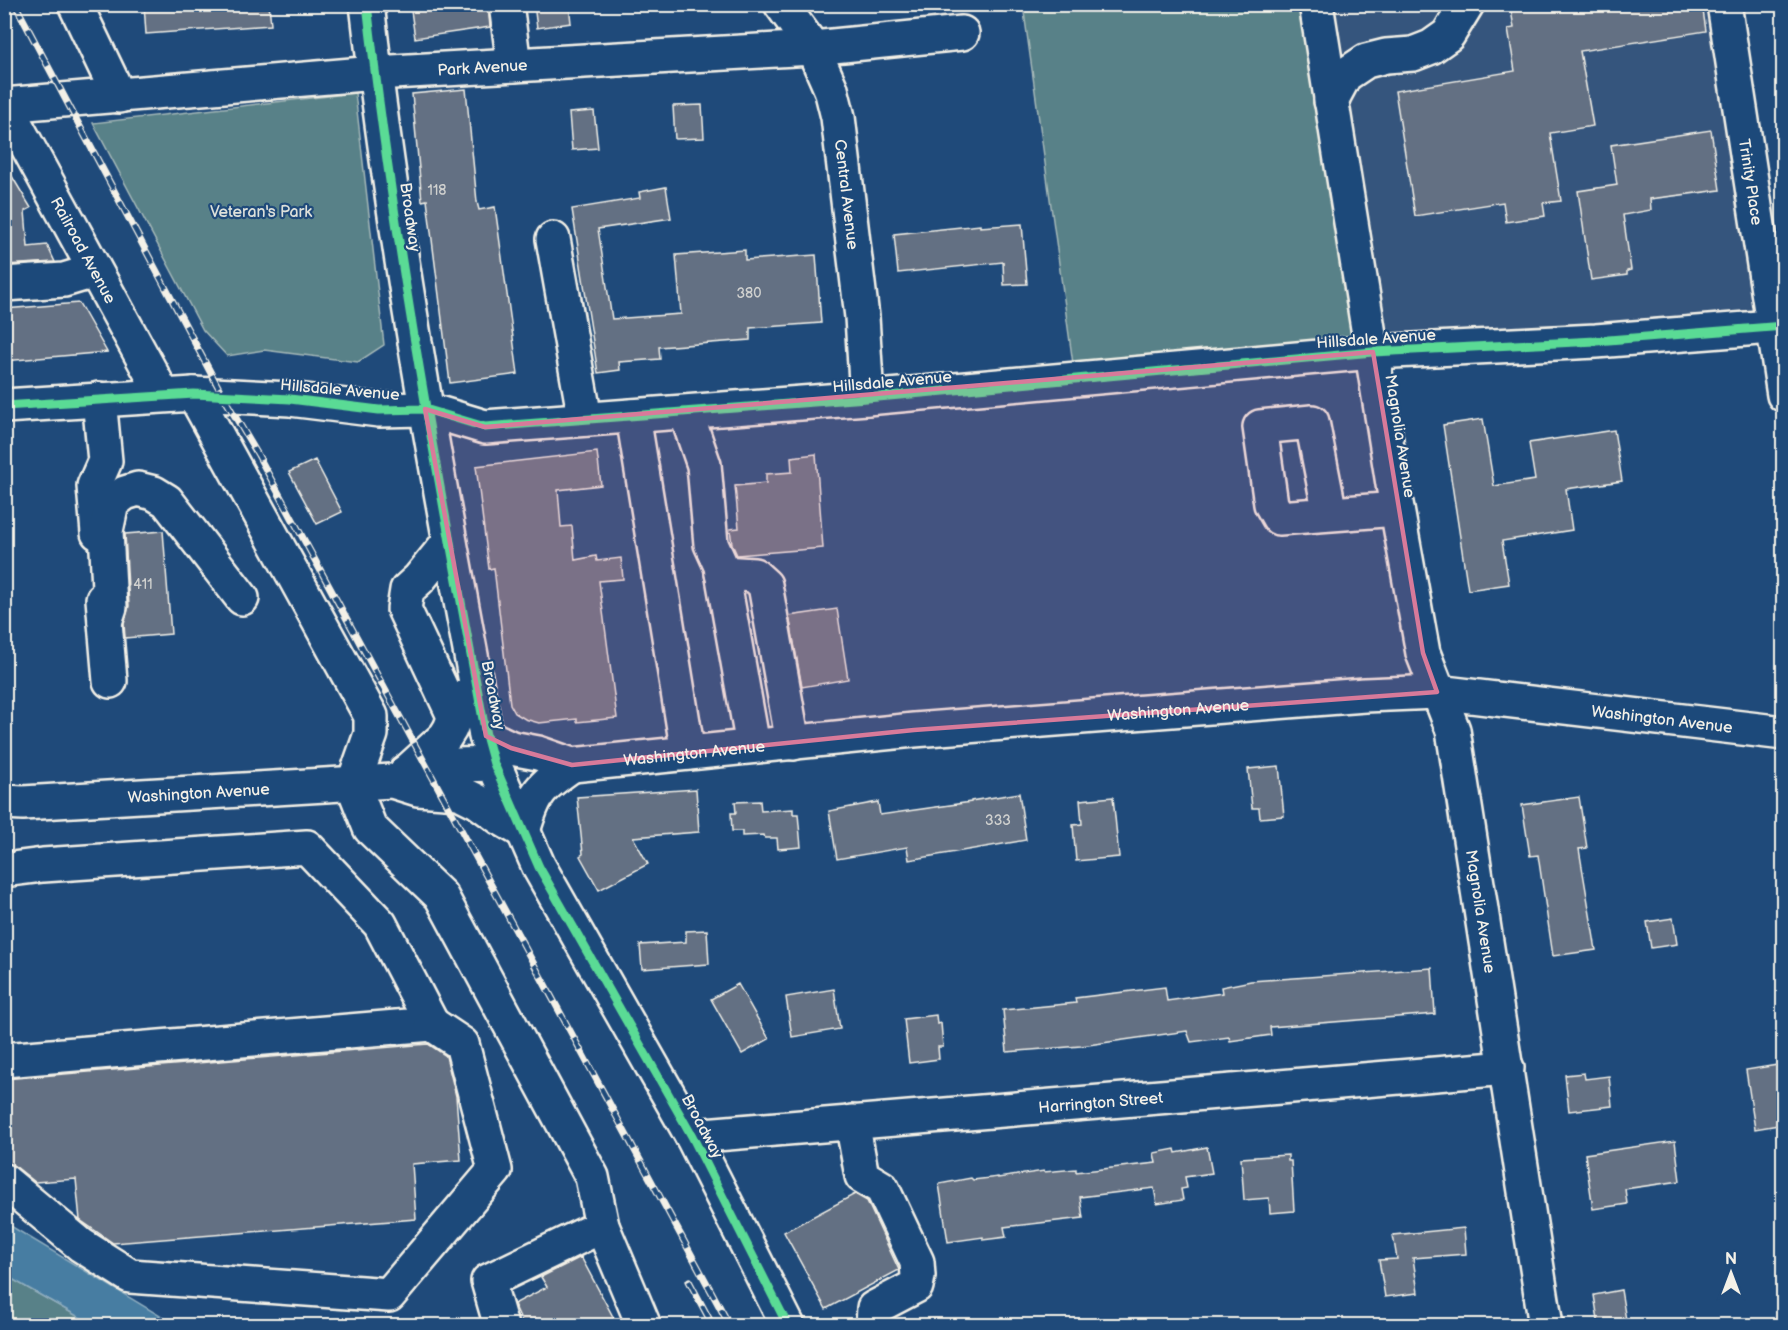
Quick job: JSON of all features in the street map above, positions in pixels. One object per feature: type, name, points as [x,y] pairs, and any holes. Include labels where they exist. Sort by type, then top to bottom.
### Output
[{"type":"street","points":[[75,4],[119,96]]},
{"type":"street","name":"Broadway","points":[[368,4],[375,73],[425,409],[490,750],[539,867],[692,1136],[788,1326]]},
{"type":"street","points":[[506,4],[514,65]]},
{"type":"street","name":"Central Avenue","points":[[781,4],[813,48],[831,89],[844,156],[863,329],[867,398]]},
{"type":"street","name":"Magnolia Avenue","points":[[1316,4],[1397,509],[1423,653],[1453,730],[1546,1326]]},
{"type":"street","points":[[1331,101],[1344,75],[1366,61],[1386,56],[1413,54],[1431,47],[1448,35],[1467,4]]},
{"type":"street","name":"Trinity Place","points":[[1724,4],[1779,326],[1784,394]]},
{"type":"street","name":"Park Avenue","points":[[4,105],[375,73],[813,48],[962,33]]},
{"type":"street","name":"Railroad Avenue","points":[[4,105],[94,271],[178,395],[371,716],[371,734],[353,785]]},
{"type":"street","points":[[553,239],[585,419]]},
{"type":"street","points":[[4,284],[64,280],[94,271]]},
{"type":"street","name":"Hillsdale Avenue","points":[[4,406],[178,395],[290,399],[379,410],[425,409],[485,427],[867,398],[1373,352],[1596,341],[1779,326]]},
{"type":"street","points":[[99,399],[105,461],[94,486],[110,681]]},
{"type":"street","points":[[686,413],[704,465],[711,544],[721,566],[753,746]]},
{"type":"street","points":[[633,416],[688,753]]},
{"type":"street","points":[[105,622],[110,608],[106,531],[112,503],[125,493],[138,489],[154,493],[167,501],[242,598]]},
{"type":"street","points":[[1330,514],[1397,509]]},
{"type":"street","points":[[449,542],[407,590],[404,609],[455,718]]},
{"type":"street","points":[[722,573],[754,575],[765,585],[793,742]]},
{"type":"street","points":[[400,776],[442,741],[455,718],[474,670]]},
{"type":"street","name":"Washington Avenue","points":[[4,802],[23,803],[185,792],[353,785],[400,776],[490,750],[511,748],[537,753],[572,765],[914,730],[1365,695],[1437,692],[1784,733]]},
{"type":"street","name":"Washington Avenue","points":[[400,776],[418,789],[459,792],[523,831],[531,806],[543,785],[572,765]]},
{"type":"street","points":[[353,785],[370,828],[441,896],[592,1177],[602,1227],[644,1326]]},
{"type":"street","points":[[4,870],[43,865],[307,847],[380,924],[432,1024],[462,1044],[495,1170],[389,1295],[130,1276],[81,1245],[4,1181]]},
{"type":"street","points":[[4,1060],[432,1024]]},
{"type":"street","name":"Harrington Street","points":[[692,1136],[1507,1068]]},
{"type":"street","points":[[852,1122],[862,1176],[882,1188],[917,1262],[916,1286],[874,1308],[873,1326]]},
{"type":"street","points":[[501,1326],[488,1281],[602,1227]]},
{"type":"highlighted area","points":[[1373,352],[1423,653],[1437,692],[914,730],[572,765],[511,748],[486,736],[425,409],[485,427]]},
{"type":"shaded area","points":[[1316,5],[1724,5],[1774,327],[1373,352]]},
{"type":"shaded area","points":[[4,1222],[175,1325],[93,1325],[5,1275]]},
{"type":"green space","points":[[1023,5],[1316,5],[1373,352],[1075,378]]},
{"type":"green space","name":"Veteran's Park","points":[[355,93],[384,345],[358,362],[264,350],[227,356],[203,330],[93,123]]},
{"type":"green space","points":[[5,1275],[93,1325],[5,1325]]},
{"type":"building","points":[[144,4],[269,4],[271,25],[146,34]]},
{"type":"building","points":[[410,4],[488,4],[490,27],[415,38]]},
{"type":"building","points":[[534,4],[569,4],[571,23],[537,28]]},
{"type":"building","points":[[1510,4],[1702,4],[1706,31],[1580,51],[1593,126],[1550,133],[1561,201],[1543,203],[1545,216],[1506,222],[1503,202],[1415,216],[1395,91],[1515,71],[1508,29],[1514,28]]},
{"type":"building","points":[[466,89],[477,202],[479,210],[495,207],[518,374],[450,383],[427,200],[422,201],[412,94]]},
{"type":"building","points":[[702,105],[704,138],[675,139],[673,106]]},
{"type":"building","points":[[594,111],[598,148],[572,150],[569,113]]},
{"type":"building","points":[[1711,130],[1720,190],[1650,199],[1651,210],[1623,215],[1631,270],[1627,271],[1627,275],[1591,280],[1578,191],[1617,185],[1611,145]]},
{"type":"building","points":[[4,163],[31,208],[25,211],[28,247],[47,245],[55,262],[4,265]]},
{"type":"building","points":[[666,187],[671,218],[598,229],[612,319],[681,314],[676,255],[745,250],[745,260],[816,255],[821,323],[750,328],[750,340],[659,347],[660,359],[619,362],[620,370],[598,373],[572,209],[640,198],[639,192]]},
{"type":"building","points":[[1022,224],[1027,284],[1004,285],[1003,262],[898,273],[894,234],[980,225],[980,227]]},
{"type":"building","points":[[79,303],[107,352],[4,361],[4,309]]},
{"type":"building","points":[[1483,419],[1494,486],[1535,480],[1529,443],[1614,430],[1622,481],[1566,489],[1572,530],[1502,541],[1509,584],[1468,590],[1443,425]]},
{"type":"building","points":[[597,452],[601,485],[558,490],[561,527],[572,526],[575,560],[596,556],[597,561],[621,558],[623,579],[599,581],[617,718],[539,723],[515,713],[510,704],[494,568],[489,569],[476,466]]},
{"type":"building","points":[[816,454],[823,548],[737,555],[732,544],[730,529],[739,528],[735,486],[766,483],[766,474],[792,472],[791,457]]},
{"type":"building","points":[[315,460],[342,512],[317,524],[289,472]]},
{"type":"building","points":[[163,531],[171,634],[125,638],[124,624],[129,606],[125,534]]},
{"type":"building","points":[[837,609],[848,679],[802,687],[789,616]]},
{"type":"building","points":[[1279,766],[1284,816],[1260,818],[1259,808],[1252,808],[1248,769]]},
{"type":"building","points":[[696,789],[699,832],[633,837],[648,864],[599,890],[580,856],[583,854],[577,797]]},
{"type":"building","points":[[1019,793],[1026,840],[909,860],[907,847],[837,859],[829,811],[878,802],[880,815]]},
{"type":"building","points":[[1113,797],[1119,857],[1076,861],[1073,825],[1082,824],[1080,800]]},
{"type":"building","points":[[1579,797],[1587,848],[1579,849],[1596,950],[1553,956],[1538,855],[1530,856],[1522,805]]},
{"type":"building","points":[[760,801],[761,811],[793,809],[793,814],[798,814],[801,847],[778,849],[777,838],[765,838],[764,835],[742,836],[742,831],[732,831],[731,813],[736,813],[735,802]]},
{"type":"building","points":[[1673,918],[1677,944],[1651,948],[1647,922]]},
{"type":"building","points":[[707,930],[709,964],[642,969],[640,945],[686,942],[686,931]]},
{"type":"building","points":[[1432,968],[1435,1014],[1270,1027],[1271,1035],[1230,1041],[1229,1037],[1191,1042],[1187,1031],[1081,1046],[1007,1052],[1003,1010],[1076,1003],[1075,998],[1165,987],[1167,1001],[1222,993],[1221,987],[1251,981]]},
{"type":"building","points":[[738,984],[769,1039],[742,1054],[711,999]]},
{"type":"building","points":[[834,989],[840,1029],[792,1037],[786,997]]},
{"type":"building","points":[[936,1015],[937,1024],[941,1023],[943,1047],[938,1047],[939,1059],[909,1063],[904,1019]]},
{"type":"building","points":[[428,1044],[446,1056],[456,1096],[461,1160],[412,1164],[416,1219],[113,1243],[80,1220],[76,1179],[35,1182],[16,1167],[4,1163],[4,1079]]},
{"type":"building","points":[[1784,1064],[1784,1124],[1755,1129],[1746,1070]]},
{"type":"building","points":[[1584,1073],[1585,1079],[1609,1076],[1612,1106],[1569,1111],[1565,1075]]},
{"type":"building","points":[[1675,1141],[1680,1181],[1625,1189],[1627,1204],[1593,1209],[1585,1154]]},
{"type":"building","points":[[1207,1147],[1212,1173],[1185,1177],[1187,1188],[1181,1189],[1183,1200],[1157,1204],[1154,1188],[1080,1197],[1083,1218],[1004,1227],[1006,1237],[983,1240],[983,1237],[948,1242],[939,1184],[971,1178],[973,1180],[998,1178],[1076,1169],[1076,1172],[1156,1163],[1154,1153],[1175,1149],[1176,1153]]},
{"type":"building","points":[[1288,1155],[1288,1161],[1291,1161],[1294,1211],[1270,1213],[1269,1198],[1244,1200],[1241,1158]]},
{"type":"building","points":[[855,1194],[867,1201],[899,1270],[826,1309],[784,1232]]},
{"type":"building","points":[[1464,1228],[1466,1254],[1413,1258],[1418,1293],[1385,1297],[1379,1260],[1397,1259],[1393,1235]]},
{"type":"building","points":[[581,1257],[618,1326],[524,1326],[514,1304],[547,1287],[541,1277]]},
{"type":"building","points":[[1621,1290],[1627,1326],[1599,1326],[1594,1295]]},
{"type":"railway","points":[[15,4],[223,396],[258,455],[730,1326]]},
{"type":"railway","points":[[689,1281],[713,1326]]},
{"type":"cycle path","points":[[367,4],[391,188],[420,371],[486,735],[494,764],[539,867],[692,1136],[788,1326]]},
{"type":"cycle path","points":[[4,406],[194,394],[290,399],[379,410],[425,409],[485,427],[867,398],[1373,352],[1596,341],[1784,326]]}]
